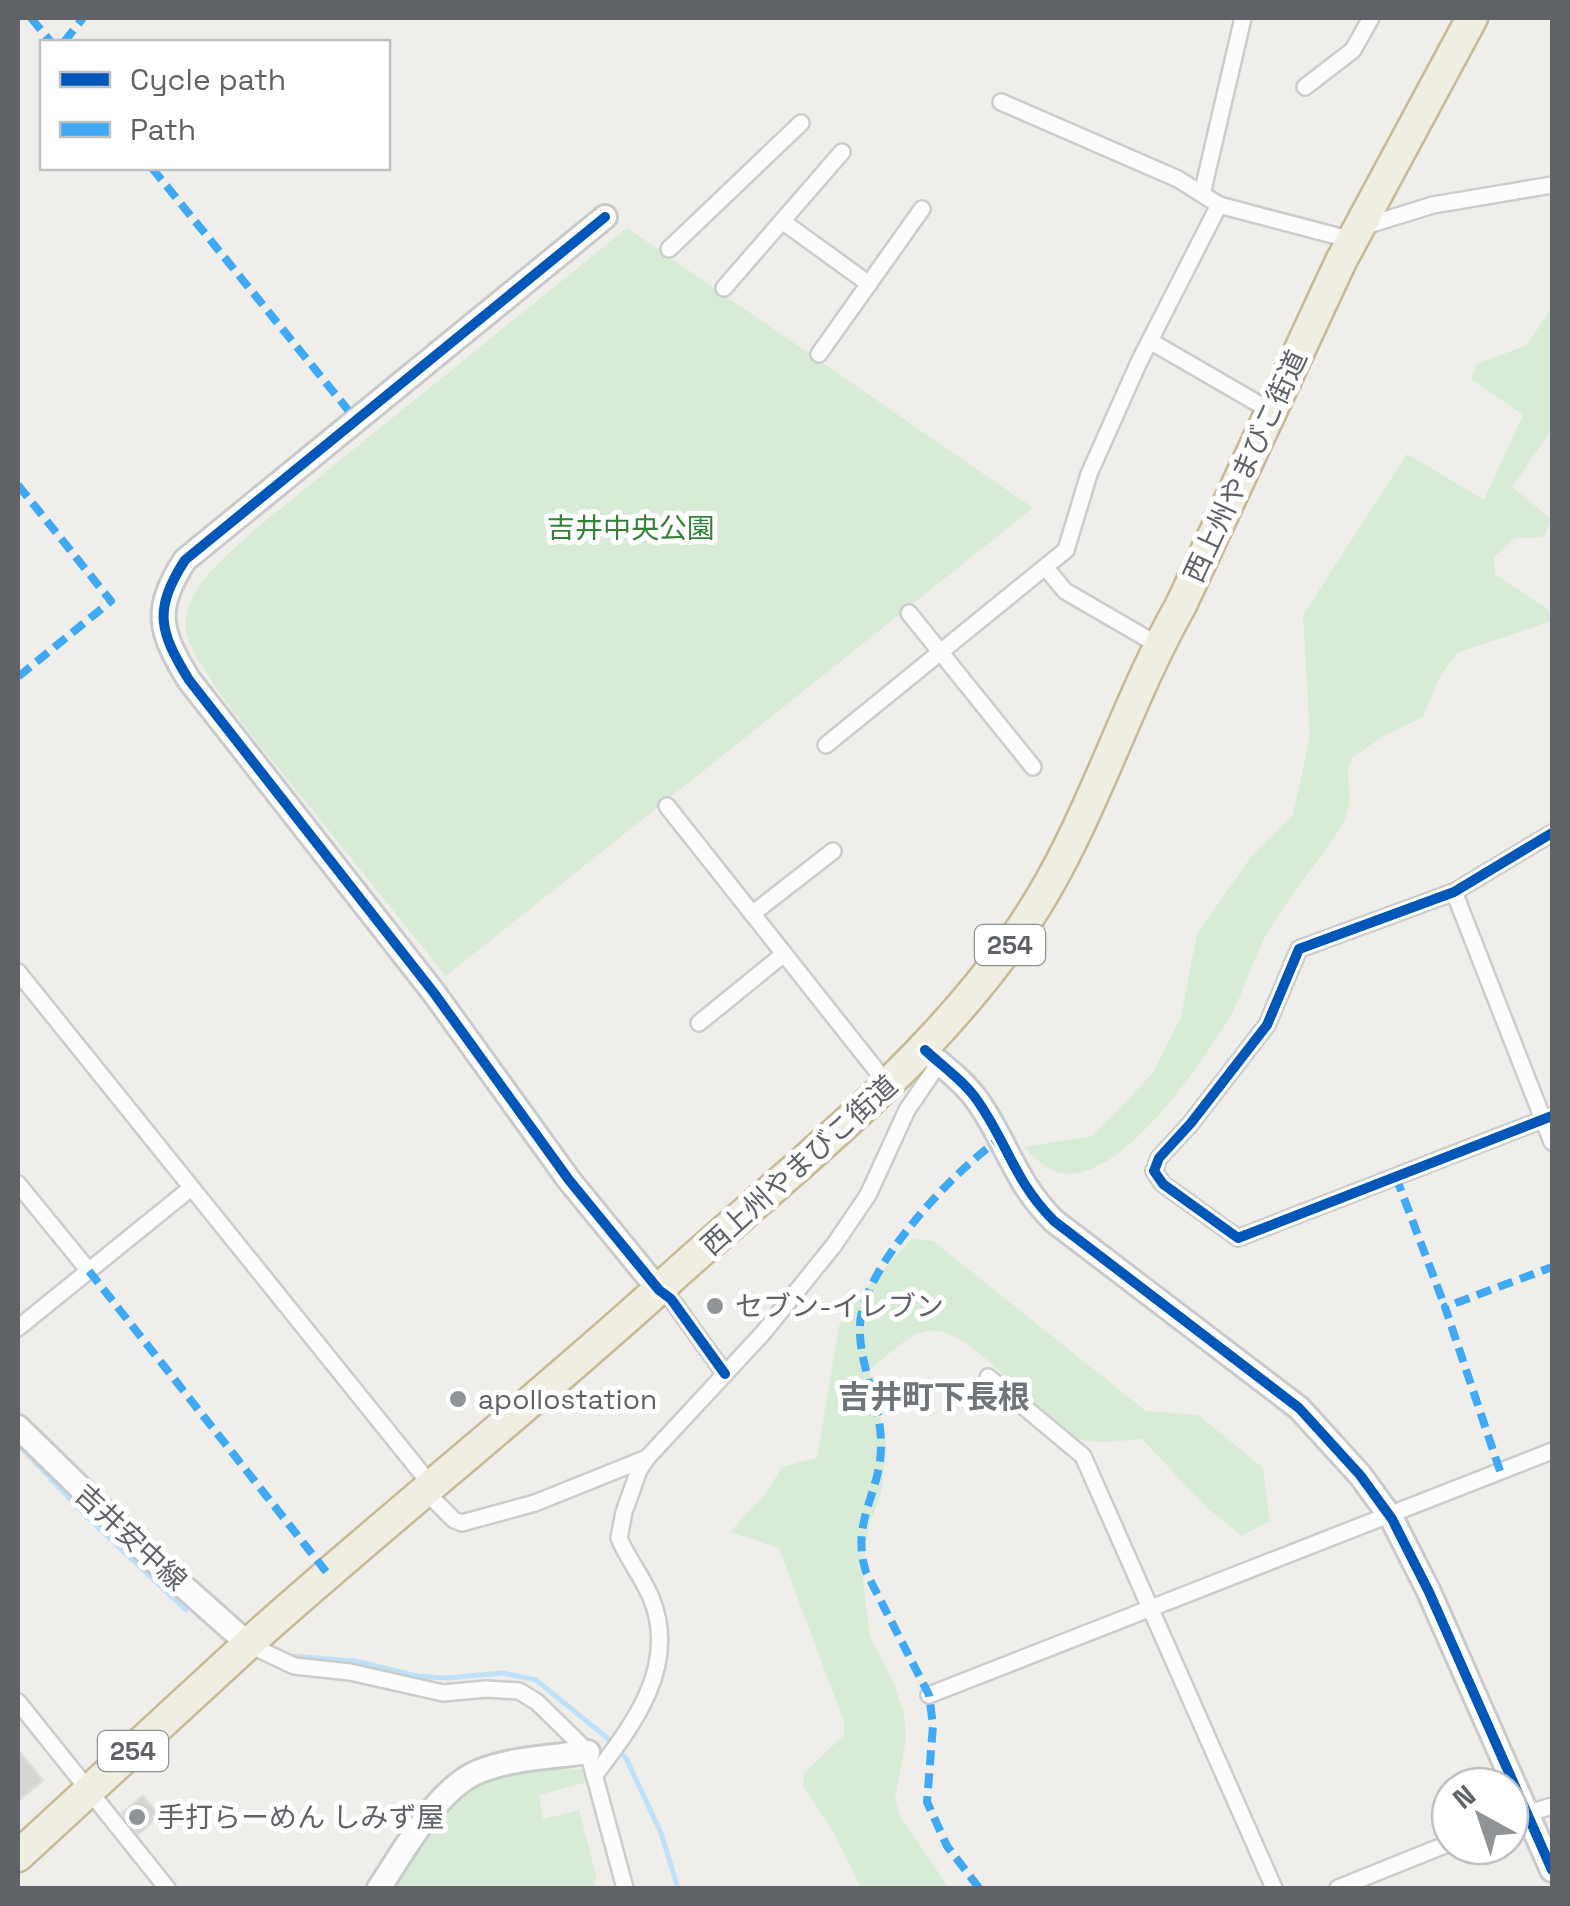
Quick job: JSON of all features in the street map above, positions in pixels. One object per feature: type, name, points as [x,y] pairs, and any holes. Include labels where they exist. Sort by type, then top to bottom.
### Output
[{"type":"highway","name":"西上州やまびこ街道","points":[[18,1856],[248,1644],[658,1290],[888,1085],[929,1061],[1017,936],[1055,873],[1158,645],[1356,234],[1466,21]]},
{"type":"street","points":[[1202,194],[1243,18]]},
{"type":"street","points":[[1305,88],[1353,50],[1371,18]]},
{"type":"street","points":[[1001,102],[1178,178],[1219,205],[1356,234],[1433,205],[1552,185]]},
{"type":"street","points":[[669,248],[801,124]]},
{"type":"street","points":[[724,288],[842,152]]},
{"type":"street","points":[[826,746],[1066,550],[1089,474],[1219,205]]},
{"type":"street","points":[[819,354],[922,209]]},
{"type":"street","points":[[605,217],[185,560],[167,588],[163,615],[166,643],[189,680],[434,994],[569,1180],[658,1290],[671,1299],[724,1374]]},
{"type":"street","points":[[782,221],[869,284]]},
{"type":"street","points":[[1150,341],[1271,411]]},
{"type":"street","points":[[1046,568],[1065,591],[1158,645]]},
{"type":"street","points":[[909,613],[1033,768]]},
{"type":"street","points":[[667,806],[888,1085]]},
{"type":"street","points":[[1548,1118],[1238,1238],[1163,1184],[1154,1171],[1159,1158],[1267,1025],[1299,949],[1454,892],[1552,833]]},
{"type":"street","points":[[752,914],[832,851]]},
{"type":"street","points":[[1454,892],[1548,1118],[1552,1142]]},
{"type":"street","points":[[699,1023],[784,954]]},
{"type":"street","points":[[18,972],[454,1520],[462,1522],[536,1503],[647,1458]]},
{"type":"street","points":[[594,1776],[634,1722],[657,1671],[658,1622],[651,1597],[620,1538],[629,1498],[647,1458],[822,1259],[868,1195],[929,1061],[974,1095],[1026,1191],[1039,1206],[1299,1408],[1360,1475],[1389,1515],[1429,1592],[1499,1766]]},
{"type":"street","points":[[18,1184],[90,1271]]},
{"type":"street","points":[[18,1328],[191,1188]]},
{"type":"street","points":[[988,1377],[1083,1456],[1274,1888]]},
{"type":"street","name":"吉井安中線","points":[[18,1427],[155,1561],[248,1644]]},
{"type":"street","points":[[929,1695],[1552,1451]]},
{"type":"street","points":[[248,1644],[294,1666],[350,1672],[443,1693],[518,1691],[537,1702],[588,1752],[624,1888]]},
{"type":"street","points":[[18,1702],[167,1888]]},
{"type":"street","points":[[379,1888],[419,1828],[455,1785],[497,1766],[588,1752]]},
{"type":"street","points":[[1530,1834],[1552,1870]]},
{"type":"street","points":[[1338,1888],[1430,1852]]},
{"type":"green space","name":"吉井中央公園","points":[[627,228],[1033,508],[446,976],[217,689],[191,645],[187,614],[199,586],[253,531]]},
{"type":"green space","points":[[1552,307],[1552,429],[1512,487],[1552,520],[1543,537],[1515,538],[1494,557],[1495,574],[1552,612],[1552,621],[1459,652],[1441,674],[1423,717],[1382,737],[1352,758],[1348,771],[1350,802],[1344,823],[1269,930],[1234,1009],[1199,1064],[1156,1118],[1108,1160],[1084,1171],[1061,1173],[1050,1169],[1024,1147],[1093,1136],[1152,1074],[1181,1017],[1197,934],[1253,854],[1293,815],[1310,736],[1303,615],[1407,454],[1484,500],[1523,415],[1471,379],[1477,364],[1527,345]]},
{"type":"green space","points":[[912,1239],[933,1241],[1146,1411],[1198,1415],[1263,1468],[1270,1521],[1242,1536],[1207,1508],[1142,1439],[1098,1442],[1073,1437],[958,1338],[938,1331],[919,1333],[869,1370],[887,1448],[881,1493],[869,1526],[862,1572],[870,1637],[894,1683],[904,1715],[906,1739],[895,1799],[900,1816],[949,1888],[861,1888],[832,1830],[803,1786],[804,1773],[844,1735],[844,1722],[779,1548],[730,1532],[766,1493],[782,1467],[817,1458],[839,1326],[859,1296]]},
{"type":"green space","points":[[586,1769],[584,1783],[539,1795],[543,1819],[579,1810],[596,1875],[594,1888],[392,1888],[433,1824],[458,1796],[494,1774]]},
{"type":"building","points":[[18,1750],[43,1780],[18,1801]]},
{"type":"building","name":"手打らーめん しみず屋","points":[[143,1796],[159,1816],[138,1834],[122,1813]]},
{"type":"waterway","points":[[18,1444],[88,1518],[186,1610]]},
{"type":"waterway","points":[[289,1656],[355,1661],[417,1676],[447,1678],[503,1673],[536,1680],[626,1758],[661,1833],[678,1888]]},
{"type":"marked path","points":[[31,18],[49,40]]},
{"type":"marked path","points":[[66,40],[83,18]]},
{"type":"marked path","points":[[154,170],[348,410]]},
{"type":"marked path","points":[[18,485],[111,601],[18,677]]},
{"type":"marked path","points":[[979,1888],[947,1846],[927,1802],[933,1725],[929,1695],[866,1572],[862,1554],[864,1522],[881,1446],[860,1325],[876,1276],[893,1249],[936,1196],[1000,1139]]},
{"type":"marked path","points":[[1396,1177],[1445,1307]]},
{"type":"marked path","points":[[1500,1471],[1445,1307],[1552,1267]]},
{"type":"marked path","points":[[89,1271],[328,1574]]},
{"type":"cycle path","points":[[605,217],[185,560],[168,593],[164,620],[171,648],[189,680],[434,993],[569,1180],[659,1290],[671,1299],[725,1374]]},
{"type":"cycle path","points":[[1552,833],[1454,892],[1299,949],[1267,1025],[1159,1158],[1154,1171],[1163,1184],[1238,1238],[1552,1116]]},
{"type":"cycle path","points":[[925,1050],[977,1100],[1020,1177],[1054,1221],[1299,1408],[1360,1475],[1392,1519],[1429,1592],[1552,1870]]},
{"type":"place","name":"セブン-イレブン","points":[[715,1306]]},
{"type":"place","name":"apollostation","points":[[458,1399]]},
{"type":"place","name":"手打らーめん しみず屋","points":[[137,1817]]},
{"type":"district","name":"吉井町下長根","points":[[934,1397]]}]
